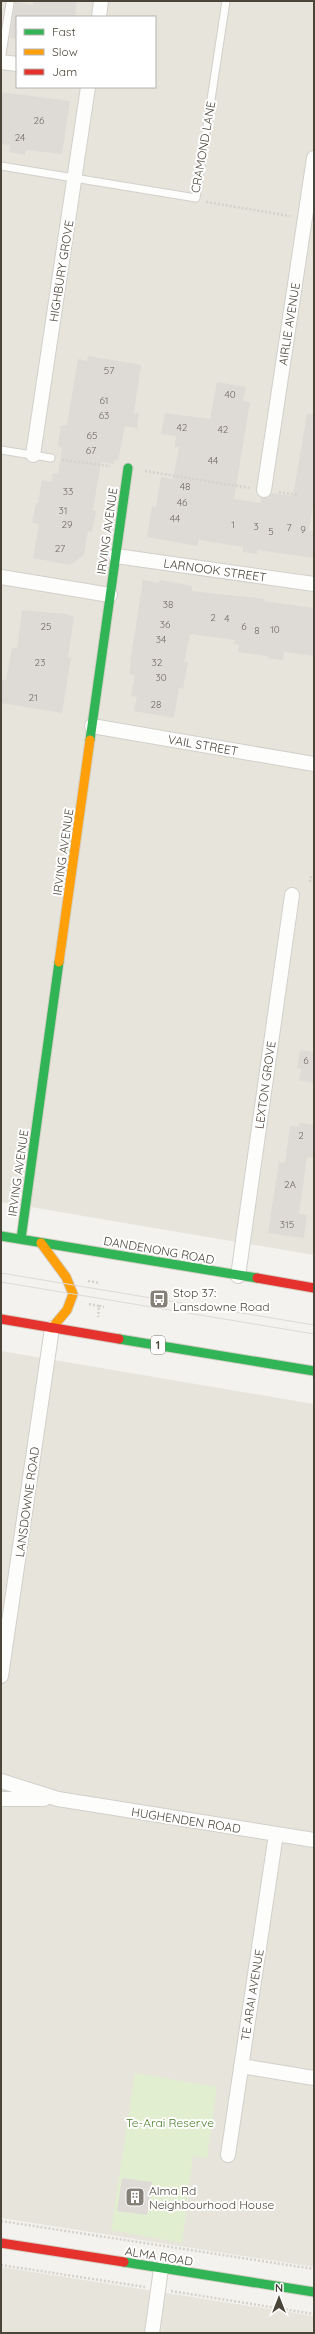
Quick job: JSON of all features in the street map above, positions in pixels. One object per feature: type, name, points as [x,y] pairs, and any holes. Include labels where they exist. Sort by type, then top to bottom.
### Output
[{"type":"main road","name":"IRVING AVENUE","points":[[21,1239],[128,468]]},
{"type":"main road","name":"DANDENONG ROAD","points":[[1,1236],[314,1288]]},
{"type":"main road","points":[[41,1243],[68,1281],[73,1294],[67,1310],[52,1328]]},
{"type":"main road","name":"1","points":[[1,1319],[314,1371]]},
{"type":"main road","name":"ALMA ROAD","points":[[1,2243],[314,2292]]},
{"type":"street","points":[[99,16],[102,1]]},
{"type":"street","points":[[1,61],[16,64]]},
{"type":"street","name":"HIGHBURY GROVE","points":[[32,455],[88,88]]},
{"type":"street","name":"AIRLIE AVENUE","points":[[264,490],[314,158]]},
{"type":"street","name":"LARNOOK STREET","points":[[116,556],[314,584]]},
{"type":"street","points":[[1,577],[110,595]]},
{"type":"street","name":"VAIL STREET","points":[[92,726],[314,764]]},
{"type":"street","name":"LEXTON GROVE","points":[[238,1276],[292,895]]},
{"type":"street","name":"LANSDOWNE ROAD","points":[[1,1676],[3,1644],[52,1328]]},
{"type":"street","name":"HUGHENDEN ROAD","points":[[1,1781],[58,1799]]},
{"type":"street","name":"HUGHENDEN ROAD","points":[[1,1798],[58,1799],[314,1840]]},
{"type":"street","name":"TE ARAI AVENUE","points":[[228,2155],[276,1834]]},
{"type":"street","points":[[241,2066],[314,2078]]},
{"type":"street","points":[[152,2333],[161,2268]]},
{"type":"lane","name":"CRAMOND LANE","points":[[1,166],[196,198],[226,1]]},
{"type":"lane","points":[[1,61],[10,3]]},
{"type":"lane","points":[[1,450],[51,458]]},
{"type":"path","points":[[196,198],[199,200],[290,216]]},
{"type":"path","points":[[51,458],[128,468],[298,495]]},
{"type":"path","points":[[310,882],[311,874]]},
{"type":"path","points":[[87,1281],[100,1283]]},
{"type":"path","points":[[88,1299],[88,1304],[104,1307]]},
{"type":"path","points":[[98,1320],[99,1306]]},
{"type":"path","points":[[1,2220],[314,2269]]},
{"type":"shaded area","points":[[1,1],[314,1],[314,1255],[1,1202]]},
{"type":"shaded area","points":[[1,1351],[314,1404],[314,2267],[1,2218]]},
{"type":"shaded area","points":[[1,2267],[314,2316],[314,2333],[1,2333]]},
{"type":"green space","name":"Te-Arai Reserve","points":[[135,2073],[217,2087],[207,2158],[193,2156],[182,2243],[111,2230]]},
{"type":"building","points":[[34,1],[77,1],[75,16],[16,16],[16,39],[10,38],[15,2],[33,5]]},
{"type":"building","points":[[1,92],[70,101],[62,154],[26,150],[25,155],[9,152],[10,145],[1,144]]},
{"type":"building","points":[[88,356],[141,365],[134,413],[139,414],[137,428],[125,426],[118,461],[114,460],[114,464],[101,462],[93,510],[96,511],[92,532],[88,531],[84,555],[70,565],[33,558],[39,524],[32,522],[36,503],[38,503],[42,480],[52,482],[53,473],[58,474],[62,448],[59,447],[58,444],[61,426],[67,425],[78,359],[87,361]]},
{"type":"building","points":[[217,382],[246,387],[243,401],[250,402],[234,499],[261,503],[261,498],[267,498],[272,493],[293,496],[307,414],[314,414],[314,501],[309,530],[314,531],[314,558],[257,550],[257,554],[243,552],[243,547],[199,540],[197,546],[147,537],[152,506],[156,507],[161,477],[173,479],[179,447],[175,447],[176,436],[161,434],[165,413],[210,419]]},
{"type":"building","points":[[143,580],[159,583],[160,580],[192,586],[192,591],[265,599],[264,601],[314,608],[314,656],[284,652],[283,660],[268,658],[268,656],[238,652],[239,645],[234,644],[235,640],[190,634],[184,662],[188,662],[183,689],[179,688],[174,718],[134,711],[137,697],[131,696],[135,675],[129,674]]},
{"type":"building","points":[[22,610],[66,614],[74,617],[68,657],[71,658],[62,713],[1,703],[1,680],[6,680],[12,648],[17,648]]},
{"type":"building","points":[[300,1050],[314,1052],[314,1083],[299,1080],[301,1069],[297,1068]]},
{"type":"building","points":[[299,1123],[314,1125],[314,1158],[307,1157],[299,1214],[307,1215],[304,1238],[268,1233],[279,1162],[285,1163],[290,1126],[299,1127]]},
{"type":"building","name":"Alma Rd Neighbourhood House","points":[[122,2178],[152,2182],[147,2215],[117,2211]]},
{"type":"tram line","points":[[1,1273],[314,1325]]},
{"type":"tram line","points":[[1,1282],[314,1334]]},
{"type":"traffic: fast","points":[[90,740],[128,468]]},
{"type":"traffic: fast","points":[[21,1239],[59,962]]},
{"type":"traffic: fast","points":[[1,1236],[257,1278]]},
{"type":"traffic: fast","points":[[119,1339],[314,1371]]},
{"type":"traffic: fast","points":[[124,2262],[314,2292]]},
{"type":"traffic: slow","points":[[59,962],[90,740]]},
{"type":"traffic: slow","points":[[41,1243],[66,1277],[73,1294],[67,1310],[52,1328]]},
{"type":"traffic: jam","points":[[257,1278],[314,1288]]},
{"type":"traffic: jam","points":[[1,1319],[119,1339]]},
{"type":"traffic: jam","points":[[1,2243],[124,2262]]},
{"type":"place","name":"Stop 37: Lansdowne Road","points":[[159,1299]]},
{"type":"place","name":"Alma Rd Neighbourhood House","points":[[135,2197]]}]
